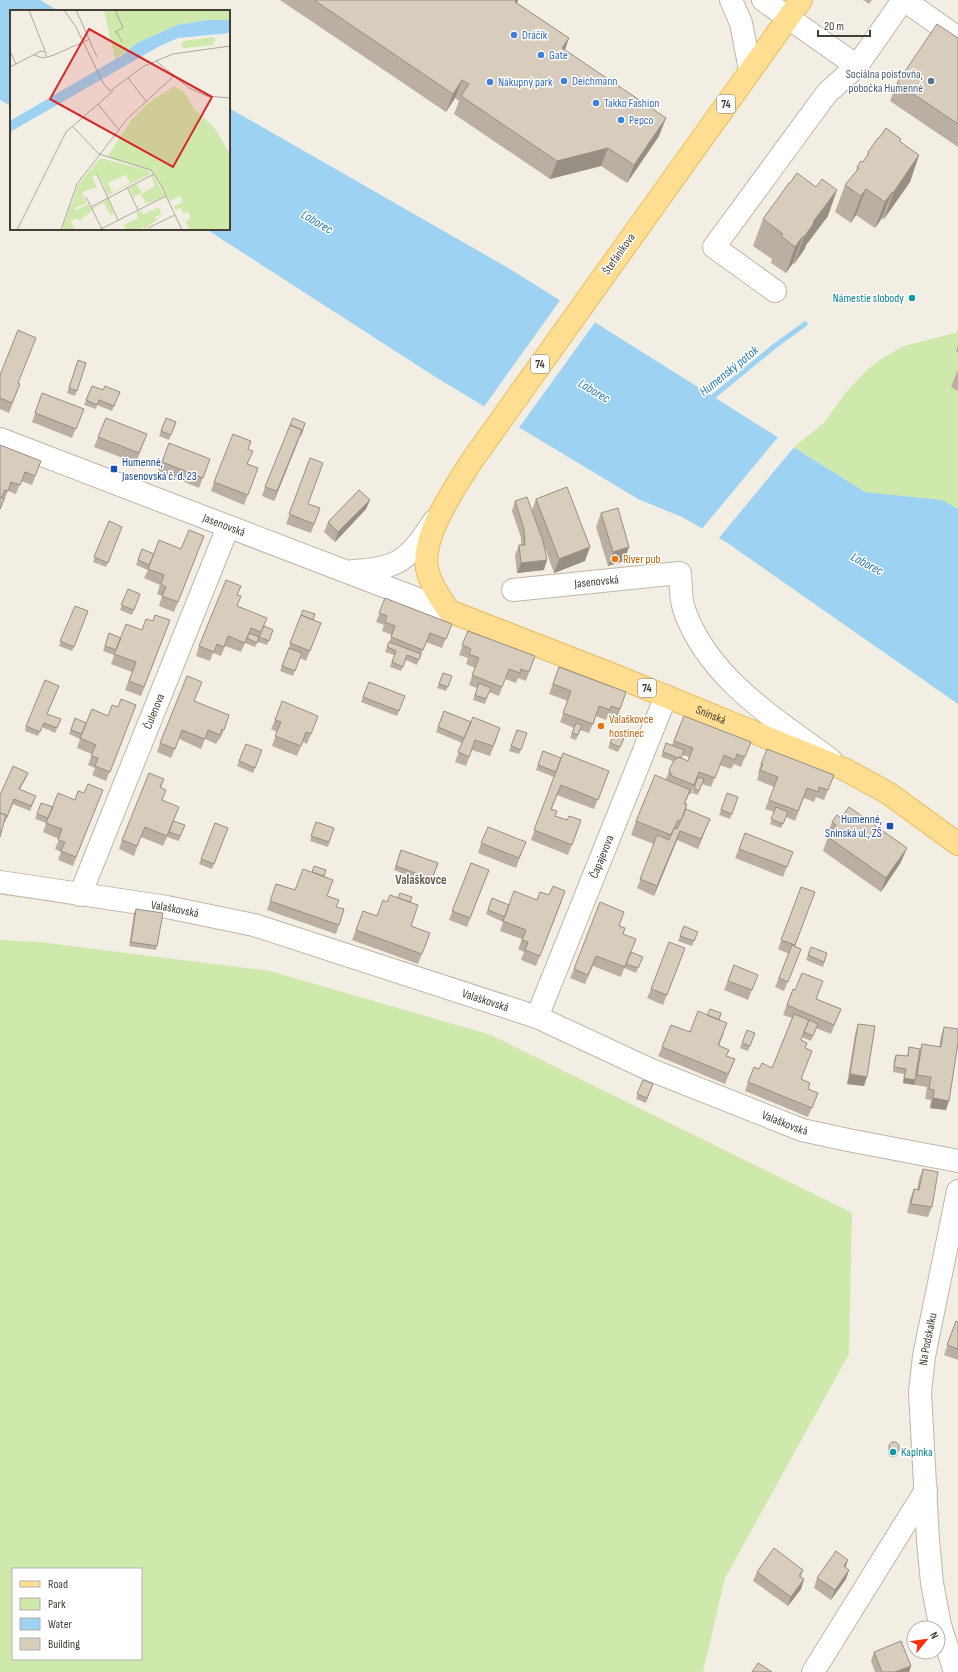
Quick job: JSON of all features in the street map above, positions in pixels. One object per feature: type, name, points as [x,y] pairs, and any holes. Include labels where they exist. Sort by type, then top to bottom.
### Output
[{"type":"main road","name":"Štefánikova","points":[[441,510],[471,462],[801,0]]},
{"type":"main road","name":"74","points":[[441,510],[426,555],[426,567],[437,593],[449,611]]},
{"type":"main road","name":"Sninská","points":[[449,611],[666,696],[844,769],[888,793],[958,844]]},
{"type":"street","points":[[731,0],[741,23],[750,70]]},
{"type":"street","points":[[763,0],[857,66]]},
{"type":"street","points":[[775,291],[714,247],[827,93],[857,66],[903,0],[958,38]]},
{"type":"street","name":"Jasenovská","points":[[0,438],[449,611]]},
{"type":"street","points":[[348,572],[375,570],[399,562],[420,543],[441,510]]},
{"type":"street","name":"Čulenova","points":[[80,895],[228,527]]},
{"type":"street","name":"Jasenovská","points":[[513,590],[680,573],[684,611],[704,651],[746,696],[844,769]]},
{"type":"street","name":"Čapajevova","points":[[537,1017],[666,696]]},
{"type":"street","name":"Valaškovská","points":[[0,882],[167,907],[254,925],[537,1017],[651,1070],[802,1130],[855,1142],[958,1161]]},
{"type":"street","name":"Na Podskalku","points":[[956,1672],[940,1625],[932,1582],[928,1540],[920,1392],[923,1363],[958,1191]]},
{"type":"street","points":[[813,1672],[926,1490]]},
{"type":"green space","points":[[958,330],[958,509],[941,500],[865,492],[794,447],[823,424],[847,391],[868,369],[881,359],[904,346],[955,333]]},
{"type":"green space","points":[[0,940],[40,942],[270,971],[491,1035],[852,1213],[849,1354],[725,1578],[703,1672],[0,1672]]},
{"type":"water","points":[[0,0],[40,0],[57,10],[10,10],[10,105],[0,100]]},
{"type":"water","name":"Laborec","points":[[230,109],[510,269],[865,492],[942,500],[958,509],[958,704],[726,542],[682,517],[638,499],[437,378],[208,230],[230,230]]},
{"type":"pier","points":[[561,299],[596,321],[518,429],[483,408]]},
{"type":"pier","points":[[779,436],[795,446],[718,539],[701,530]]},
{"type":"building","name":"Nákupný park","points":[[314,0],[516,0],[515,2],[569,38],[562,48],[666,118],[634,165],[608,148],[557,161],[461,96],[469,84],[462,80],[453,94]]},
{"type":"building","name":"Sociálna poisťovňa, pobočka Humenné","points":[[937,24],[958,38],[958,124],[897,83]]},
{"type":"building","points":[[886,128],[901,139],[899,141],[919,155],[893,193],[892,192],[885,202],[866,189],[861,196],[845,185],[859,168],[857,167],[861,161],[863,162],[869,153],[868,152]]},
{"type":"building","points":[[797,173],[816,187],[822,179],[837,190],[813,222],[814,223],[804,237],[803,236],[795,247],[781,236],[783,234],[763,219]]},
{"type":"building","points":[[18,330],[36,338],[18,383],[20,384],[12,403],[0,398],[0,375]]},
{"type":"building","points":[[78,360],[86,363],[77,391],[69,388]]},
{"type":"building","points":[[92,386],[103,390],[105,386],[120,392],[114,406],[99,400],[97,405],[86,400]]},
{"type":"building","points":[[42,393],[84,409],[76,429],[35,413]]},
{"type":"building","points":[[106,418],[147,434],[139,453],[98,437]]},
{"type":"building","points":[[166,418],[176,422],[171,435],[161,431]]},
{"type":"building","points":[[293,418],[305,423],[301,435],[302,430],[290,425]]},
{"type":"building","points":[[290,425],[302,430],[277,491],[265,487]]},
{"type":"building","points":[[233,434],[251,441],[248,449],[253,451],[247,464],[258,468],[248,495],[214,482]]},
{"type":"building","points":[[169,443],[210,459],[203,478],[162,462]]},
{"type":"building","points":[[0,445],[41,461],[35,476],[25,472],[20,485],[11,482],[8,491],[5,490],[1,498],[4,499],[0,509]]},
{"type":"building","points":[[310,458],[323,463],[308,504],[320,508],[314,524],[289,514]]},
{"type":"building","points":[[567,487],[590,547],[559,559],[536,499]]},
{"type":"building","points":[[359,490],[370,500],[338,532],[328,522]]},
{"type":"building","points":[[527,497],[543,541],[547,560],[521,563],[519,545],[525,545],[524,529],[515,501]]},
{"type":"building","points":[[618,508],[629,547],[613,552],[601,513]]},
{"type":"building","points":[[109,521],[122,527],[108,563],[94,557]]},
{"type":"building","points":[[189,530],[204,536],[178,602],[162,596],[166,587],[161,584],[164,575],[148,569],[159,540],[181,549]]},
{"type":"building","points":[[142,549],[154,554],[149,565],[138,560]]},
{"type":"building","points":[[226,580],[241,586],[237,595],[241,596],[237,606],[267,618],[261,632],[251,628],[245,643],[228,636],[224,647],[217,644],[214,652],[199,646]]},
{"type":"building","points":[[128,589],[140,594],[134,610],[121,605]]},
{"type":"building","points":[[385,598],[452,624],[446,639],[430,633],[423,650],[391,637],[395,626],[385,622],[387,616],[379,613]]},
{"type":"building","points":[[75,606],[88,611],[74,647],[60,641]]},
{"type":"building","points":[[303,610],[315,614],[313,620],[301,615]]},
{"type":"building","points":[[155,615],[170,620],[144,687],[129,681],[136,662],[114,654],[126,624],[142,630],[146,619],[153,621]]},
{"type":"building","points":[[301,615],[321,623],[310,651],[290,643]]},
{"type":"building","points":[[264,626],[273,630],[269,641],[259,637]]},
{"type":"building","points":[[468,631],[535,656],[529,672],[521,669],[520,673],[509,669],[502,687],[472,675],[479,658],[469,654],[471,649],[462,645]]},
{"type":"building","points":[[109,633],[121,638],[116,650],[105,646]]},
{"type":"building","points":[[249,633],[259,637],[257,643],[247,638]]},
{"type":"building","points":[[389,642],[421,654],[419,660],[407,655],[403,667],[392,662],[396,651],[387,647]]},
{"type":"building","points":[[289,648],[302,653],[295,671],[282,666]]},
{"type":"building","points":[[559,667],[626,692],[620,709],[611,706],[610,710],[599,706],[593,724],[563,713],[571,691],[553,684]]},
{"type":"building","points":[[443,673],[452,676],[448,687],[439,684]]},
{"type":"building","points":[[187,676],[202,682],[194,701],[229,715],[224,730],[222,729],[220,735],[208,730],[205,739],[182,730],[175,749],[160,743]]},
{"type":"building","points":[[45,680],[59,686],[47,714],[61,719],[57,728],[44,723],[40,732],[26,726]]},
{"type":"building","points":[[369,682],[405,696],[399,711],[363,697]]},
{"type":"building","points":[[479,683],[491,688],[486,699],[475,695]]},
{"type":"building","points":[[121,699],[136,705],[110,772],[95,766],[98,758],[91,756],[96,745],[80,738],[92,709],[108,716],[112,705],[118,707]]},
{"type":"building","points":[[282,701],[318,716],[311,734],[306,732],[301,746],[275,736],[281,722],[275,720]]},
{"type":"building","points":[[444,711],[471,722],[464,738],[438,727]]},
{"type":"building","points":[[684,716],[751,742],[745,757],[737,754],[735,760],[724,755],[715,778],[699,772],[694,785],[672,776],[669,770],[674,760],[679,757],[688,761],[693,748],[674,741]]},
{"type":"building","points":[[473,717],[500,728],[493,746],[475,740],[469,757],[458,752]]},
{"type":"building","points":[[75,718],[86,723],[82,734],[71,730]]},
{"type":"building","points":[[576,723],[582,725],[578,735],[572,733]]},
{"type":"building","points":[[517,730],[527,733],[521,750],[511,746]]},
{"type":"building","points":[[615,732],[625,736],[620,747],[610,743]]},
{"type":"building","points":[[666,743],[684,750],[681,758],[663,752]]},
{"type":"building","points":[[246,744],[262,750],[255,768],[239,761]]},
{"type":"building","points":[[767,749],[834,775],[828,790],[819,787],[818,792],[807,788],[798,811],[769,800],[778,777],[760,770]]},
{"type":"building","points":[[543,751],[561,758],[556,772],[538,765]]},
{"type":"building","points":[[563,753],[609,771],[598,800],[561,785],[551,809],[557,811],[555,816],[567,820],[569,816],[581,820],[572,845],[534,830]]},
{"type":"building","points":[[13,766],[28,773],[19,789],[36,796],[31,806],[14,799],[6,817],[6,815],[0,813],[0,793]]},
{"type":"building","points":[[149,773],[164,779],[160,787],[166,790],[162,800],[179,807],[167,836],[145,827],[137,846],[122,840]]},
{"type":"building","points":[[655,775],[690,790],[684,804],[687,804],[681,821],[678,820],[671,835],[636,821]]},
{"type":"building","points":[[698,777],[704,779],[699,791],[694,788]]},
{"type":"building","points":[[88,784],[103,790],[76,857],[61,851],[65,842],[58,840],[62,829],[46,823],[58,793],[75,800],[78,791],[84,793]]},
{"type":"building","points":[[727,793],[738,797],[732,814],[721,810]]},
{"type":"building","points":[[41,803],[53,807],[48,818],[37,814]]},
{"type":"building","points":[[776,807],[788,812],[783,824],[771,819]]},
{"type":"building","points":[[849,807],[907,848],[886,878],[828,837],[836,825],[832,822],[837,815],[841,818]]},
{"type":"building","points":[[686,809],[710,819],[701,839],[680,831],[657,886],[640,879],[657,835],[669,840],[674,828],[677,829]]},
{"type":"building","points":[[0,813],[6,815],[0,837]]},
{"type":"building","points":[[173,821],[185,825],[180,836],[169,832]]},
{"type":"building","points":[[316,822],[334,828],[329,842],[311,836]]},
{"type":"building","points":[[215,823],[228,828],[214,864],[201,859]]},
{"type":"building","points":[[488,827],[526,842],[519,858],[481,843]]},
{"type":"building","points":[[745,833],[793,852],[787,867],[739,849]]},
{"type":"building","points":[[401,850],[438,863],[432,879],[396,866]]},
{"type":"building","points":[[471,863],[489,870],[470,918],[452,911]]},
{"type":"building","points":[[314,866],[326,870],[324,876],[312,872]]},
{"type":"building","points":[[303,869],[333,880],[327,896],[339,900],[336,907],[344,909],[339,925],[270,901],[276,884],[295,890]]},
{"type":"building","points":[[553,886],[565,891],[540,956],[525,950],[528,942],[522,940],[526,930],[503,921],[514,891],[537,900],[540,892],[549,895]]},
{"type":"building","points":[[801,887],[815,892],[795,945],[781,940]]},
{"type":"building","points":[[400,893],[412,897],[410,902],[398,898]]},
{"type":"building","points":[[390,895],[418,905],[411,926],[430,933],[422,954],[356,930],[363,911],[377,916],[383,900],[387,902]]},
{"type":"building","points":[[492,898],[509,905],[505,917],[488,910]]},
{"type":"building","points":[[600,902],[624,912],[619,926],[625,928],[623,934],[636,939],[625,967],[596,956],[588,975],[574,969]]},
{"type":"building","points":[[136,909],[163,913],[157,946],[131,942]]},
{"type":"building","points":[[684,926],[698,932],[694,941],[680,936]]},
{"type":"building","points":[[669,942],[685,948],[667,995],[651,989]]},
{"type":"building","points":[[792,945],[801,949],[788,982],[779,978]]},
{"type":"building","points":[[811,947],[827,953],[824,962],[808,955]]},
{"type":"building","points":[[631,952],[643,957],[638,968],[626,964]]},
{"type":"building","points":[[734,965],[758,975],[752,990],[728,981]]},
{"type":"building","points":[[802,973],[823,981],[816,999],[841,1009],[834,1025],[787,1005],[793,989],[795,990]]},
{"type":"building","points":[[710,1009],[721,1013],[719,1020],[707,1015]]},
{"type":"building","points":[[698,1011],[727,1023],[718,1045],[729,1050],[726,1056],[735,1059],[728,1074],[662,1047],[671,1025],[690,1032]]},
{"type":"building","points":[[794,1014],[809,1020],[801,1040],[807,1043],[805,1048],[812,1051],[801,1079],[810,1083],[808,1089],[818,1093],[812,1108],[748,1082],[754,1067],[759,1069],[762,1063],[772,1068]]},
{"type":"building","points":[[809,1020],[818,1024],[813,1036],[804,1032]]},
{"type":"building","points":[[858,1024],[875,1026],[867,1077],[850,1074]]},
{"type":"building","points":[[944,1027],[958,1029],[958,1043],[949,1101],[933,1098],[934,1090],[929,1089],[931,1077],[917,1075],[922,1044],[941,1047]]},
{"type":"building","points":[[747,1030],[755,1033],[750,1046],[742,1043]]},
{"type":"building","points":[[909,1047],[920,1049],[915,1080],[904,1078],[906,1069],[894,1067],[896,1055],[908,1056]]},
{"type":"building","points":[[643,1080],[653,1084],[647,1098],[637,1094]]},
{"type":"building","points":[[923,1169],[938,1172],[932,1207],[911,1204],[914,1189],[919,1190]]},
{"type":"building","points":[[956,1321],[958,1322],[958,1349],[947,1345]]},
{"type":"building","points":[[892,1442],[896,1442],[899,1445],[899,1450],[892,1452],[889,1445]]},
{"type":"building","points":[[774,1548],[803,1570],[799,1576],[804,1579],[791,1597],[757,1572]]},
{"type":"building","points":[[836,1551],[848,1560],[844,1566],[849,1570],[835,1590],[817,1578]]},
{"type":"building","points":[[901,1641],[906,1654],[906,1660],[909,1660],[911,1666],[895,1672],[882,1672],[874,1652]]},
{"type":"building","points":[[758,1663],[772,1672],[752,1672]]},
{"type":"waterway","name":"Humenský potok","points":[[709,400],[776,345],[805,324]]},
{"type":"place","name":"Dráčik","points":[[514,35]]},
{"type":"place","name":"Gate","points":[[541,55]]},
{"type":"place","name":"Deichmann","points":[[564,81]]},
{"type":"place","name":"Sociálna poisťovňa, pobočka Humenné","points":[[931,81]]},
{"type":"place","name":"Nákupný park","points":[[490,82]]},
{"type":"place","name":"Takko Fashion","points":[[596,103]]},
{"type":"place","name":"Pepco","points":[[621,120]]},
{"type":"place","name":"Námestie slobody","points":[[912,298]]},
{"type":"place","name":"Humenné, Jasenovská č. d. 23","points":[[114,469]]},
{"type":"place","name":"River pub","points":[[615,559]]},
{"type":"place","name":"Valaškovce hostinec","points":[[601,726]]},
{"type":"place","name":"Humenné, Sninská ul., ZŠ","points":[[890,826]]},
{"type":"place","name":"Kaplnka","points":[[893,1452]]},
{"type":"district","name":"Valaškovce","points":[[421,880]]}]
